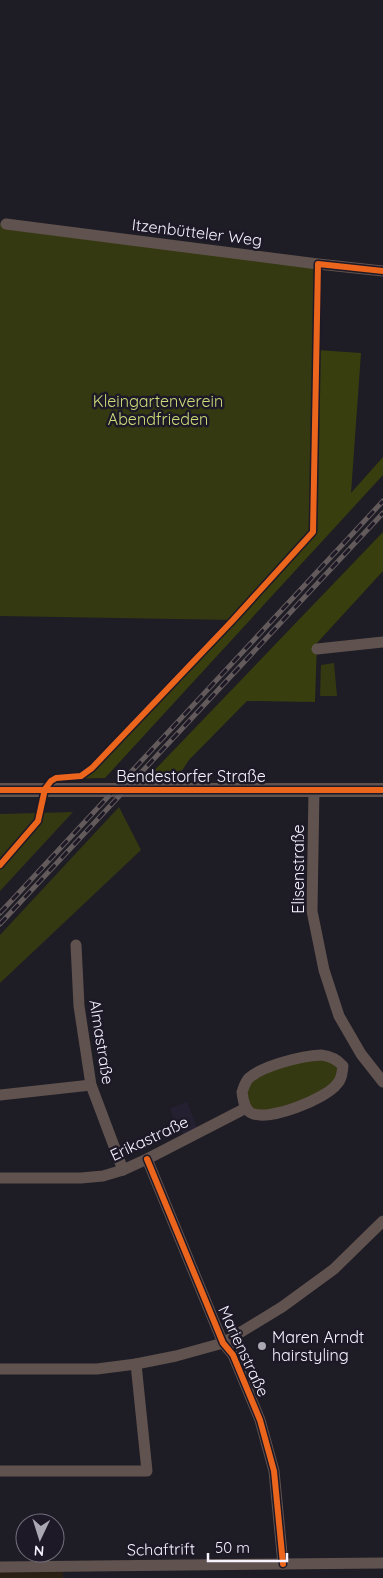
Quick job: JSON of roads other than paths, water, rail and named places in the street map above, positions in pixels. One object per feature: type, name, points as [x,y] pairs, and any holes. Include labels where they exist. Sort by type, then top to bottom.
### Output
[{"type":"street","name":"Itzenbütteler Weg","points":[[6,224],[383,271]]},
{"type":"street","points":[[317,649],[383,642]]},
{"type":"street","name":"Bendestorfer Straße","points":[[0,790],[383,790]]},
{"type":"street","name":"Elisenstraße","points":[[314,790],[312,910],[324,970],[339,1016],[362,1054],[383,1082]]},
{"type":"street","name":"Almastraße","points":[[76,945],[79,1006],[91,1085],[123,1170]]},
{"type":"street","points":[[343,1066],[362,1054]]},
{"type":"street","points":[[309,1056],[328,1056],[338,1060],[343,1066],[341,1079],[330,1092],[298,1107],[270,1115],[250,1113],[246,1108],[242,1092],[248,1079],[258,1072],[294,1058],[309,1056]]},
{"type":"street","points":[[0,1095],[91,1085]]},
{"type":"street","name":"Erikastraße","points":[[0,1178],[81,1178],[103,1176],[123,1170],[147,1159],[246,1108]]},
{"type":"street","name":"Marienstraße","points":[[147,1159],[223,1342],[234,1355],[260,1420],[274,1471],[283,1564]]},
{"type":"street","points":[[0,1368],[97,1368],[136,1364],[176,1356],[223,1342],[282,1308],[334,1269],[383,1221]]},
{"type":"street","points":[[0,1471],[148,1471],[136,1364]]},
{"type":"street","name":"Schaftrift","points":[[0,1566],[383,1563]]},
{"type":"railway","points":[[0,913],[383,501]]},
{"type":"railway","points":[[0,924],[383,513]]},
{"type":"place","name":"Maren Arndt hairstyling","points":[[262,1346]]},
{"type":"park label","name":"Kleingartenverein Abendfrieden","points":[[158,410]]}]
